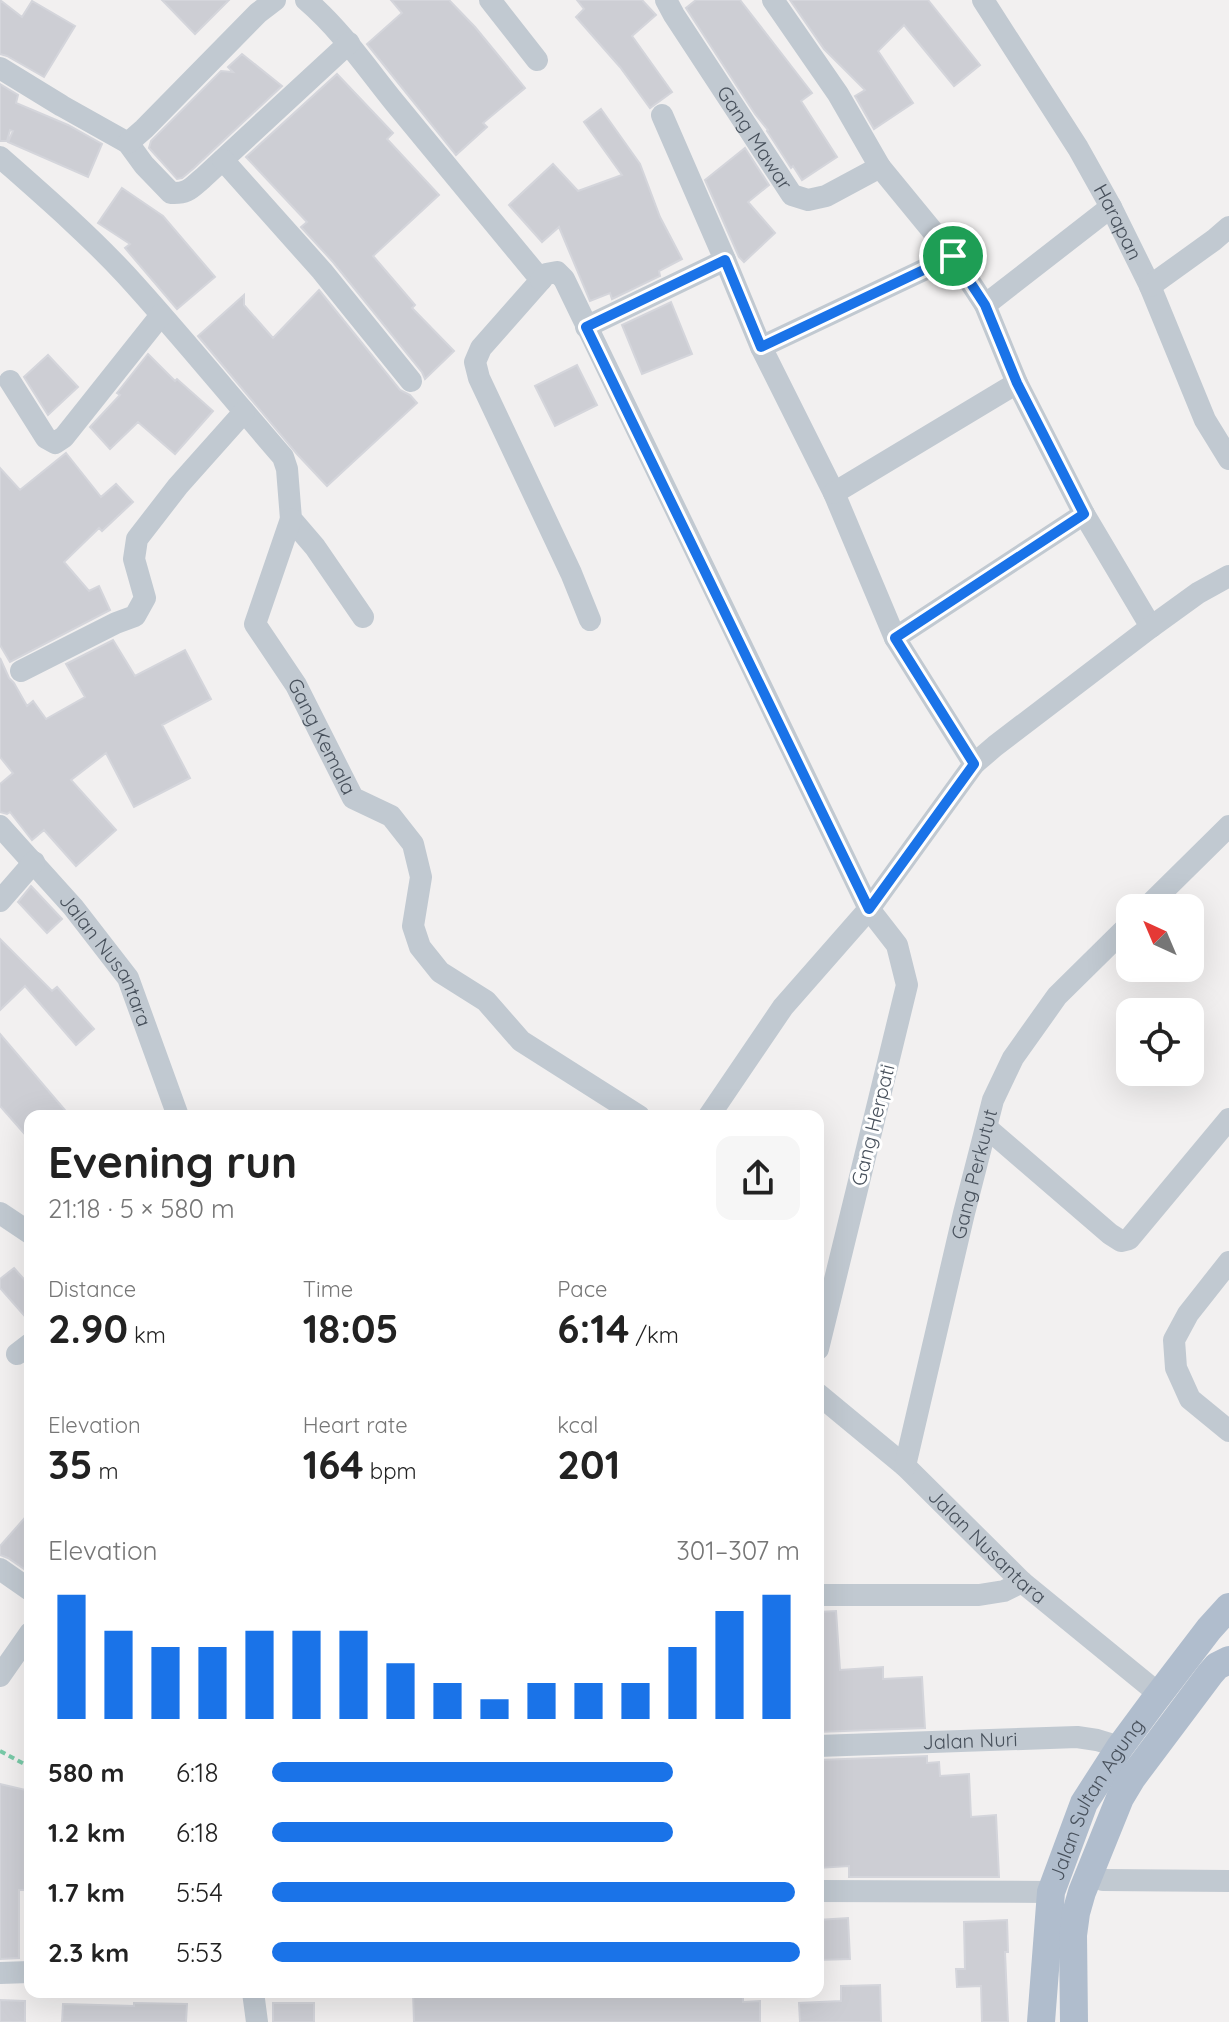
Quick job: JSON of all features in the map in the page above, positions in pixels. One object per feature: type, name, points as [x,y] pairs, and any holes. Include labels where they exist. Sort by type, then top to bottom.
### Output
[{"type":"main road","name":"Jalan Sultan Agung","points":[[1041,2022],[1051,1892],[1084,1803],[1120,1747],[1177,1693],[1209,1629],[1229,1607]]},
{"type":"main road","points":[[1058,2022],[1061,1913],[1108,1791],[1177,1693],[1229,1660]]},
{"type":"main road","name":"Jalan Sultan Agung","points":[[1084,2022],[1082,1991],[1097,1896],[1103,1880],[1144,1789],[1229,1667]]},
{"type":"main road","points":[[1074,2022],[1073,1935],[1082,1892],[1120,1798],[1177,1693]]},
{"type":"street","points":[[128,143],[258,13],[275,0]]},
{"type":"street","points":[[490,0],[537,60]]},
{"type":"street","name":"Gang Mawar","points":[[666,0],[792,195],[808,200],[826,196],[880,167]]},
{"type":"street","points":[[773,0],[838,94],[880,167],[953,256],[985,305],[1017,383],[1084,514],[1151,627]]},
{"type":"street","name":"Harapan","points":[[983,0],[1078,148],[1111,207],[1150,286],[1205,420],[1229,459]]},
{"type":"street","points":[[318,4],[541,280],[481,348],[475,362],[479,378],[590,620]]},
{"type":"street","points":[[0,68],[128,143],[171,193],[186,193],[349,43]]},
{"type":"street","points":[[662,115],[761,347],[834,493],[895,638],[974,764]]},
{"type":"street","points":[[0,157],[125,274],[283,457],[287,469],[291,519],[315,547],[363,617]]},
{"type":"street","points":[[223,160],[322,271],[411,381]]},
{"type":"street","points":[[985,305],[1111,207]]},
{"type":"street","points":[[1150,286],[1229,227]]},
{"type":"street","points":[[761,347],[953,256]]},
{"type":"street","points":[[586,327],[725,260]]},
{"type":"street","name":"Gang Herpati","points":[[541,280],[546,274],[557,272],[564,279],[869,909],[897,945],[907,985],[824,1324]]},
{"type":"street","points":[[10,381],[46,438],[55,443],[64,437],[161,315]]},
{"type":"street","points":[[834,493],[1017,383]]},
{"type":"street","points":[[21,671],[135,616],[145,598],[134,559],[137,539],[178,486],[244,412]]},
{"type":"street","points":[[895,638],[1084,514]]},
{"type":"street","name":"Gang Kemala","points":[[291,519],[255,624],[296,685],[353,798],[391,816],[413,844],[421,877],[413,926],[420,947],[440,972],[486,1001],[521,1041],[630,1110]]},
{"type":"street","points":[[713,1110],[783,1007],[869,909],[974,764],[1151,627],[1198,593],[1229,576]]},
{"type":"street","name":"Jalan Nusantara","points":[[0,826],[73,907],[128,978],[176,1110]]},
{"type":"street","points":[[1160,894],[1229,826]]},
{"type":"street","points":[[0,901],[34,862]]},
{"type":"street","name":"Gang Perkutut","points":[[905,1466],[993,1100],[1013,1058],[1057,996],[1116,938]]},
{"type":"street","points":[[987,1128],[1121,1241],[1129,1239],[1229,1119]]},
{"type":"street","points":[[0,1213],[24,1229]]},
{"type":"street","points":[[1229,1262],[1188,1314],[1174,1340],[1176,1368],[1190,1399],[1229,1431]]},
{"type":"street","name":"Jalan Nusantara","points":[[824,1399],[905,1466],[1022,1582],[1177,1693]]},
{"type":"street","points":[[0,1569],[24,1586]]},
{"type":"street","points":[[824,1595],[979,1595],[1004,1591],[1022,1582]]},
{"type":"street","points":[[0,1676],[24,1642]]},
{"type":"street","name":"Jalan Nuri","points":[[824,1746],[1077,1737],[1120,1747]]},
{"type":"street","points":[[1103,1880],[1229,1881]]},
{"type":"street","points":[[824,1891],[1051,1892]]},
{"type":"street","points":[[0,1973],[24,1972]]},
{"type":"street","points":[[254,1998],[257,2022]]},
{"type":"path","points":[[0,1751],[24,1764]]},
{"type":"building","points":[[0,0],[22,17],[32,1],[75,26],[44,77],[0,54]]},
{"type":"building","points":[[162,0],[229,0],[195,34]]},
{"type":"building","points":[[391,0],[449,0],[525,88],[483,123],[487,127],[456,155],[367,44],[402,13]]},
{"type":"building","points":[[577,0],[642,0],[656,15],[632,36],[672,92],[650,108],[620,67],[576,17],[584,9]]},
{"type":"building","points":[[696,0],[740,0],[812,93],[801,101],[837,157],[802,180],[793,166],[791,168],[686,8]]},
{"type":"building","points":[[790,0],[928,0],[980,65],[954,86],[904,25],[878,51],[913,103],[874,129],[855,96],[865,90],[824,49]]},
{"type":"building","points":[[242,54],[282,86],[194,168],[177,179],[149,148],[151,141],[221,71],[233,72],[228,67]]},
{"type":"building","points":[[337,74],[393,133],[387,139],[439,195],[373,256],[415,305],[412,308],[454,351],[425,379],[333,262],[301,227],[307,222],[246,157]]},
{"type":"building","points":[[0,84],[18,95],[16,103],[68,125],[102,144],[88,177],[8,142],[13,131],[10,130],[7,141],[0,141]]},
{"type":"building","points":[[601,109],[640,164],[660,217],[682,259],[659,271],[660,276],[612,299],[610,293],[590,301],[559,227],[542,242],[509,205],[553,164],[578,191],[622,175],[584,122]]},
{"type":"building","points":[[745,148],[769,185],[748,202],[775,233],[744,262],[705,180]]},
{"type":"building","points":[[122,188],[163,216],[215,277],[177,309],[125,248],[130,244],[98,223]]},
{"type":"building","points":[[319,290],[400,390],[417,403],[327,486],[198,336],[244,295],[244,305],[273,338]]},
{"type":"building","points":[[671,302],[692,354],[642,374],[622,325]]},
{"type":"building","points":[[148,354],[175,381],[177,379],[213,411],[175,454],[138,422],[110,449],[90,427],[120,395],[117,393]]},
{"type":"building","points":[[48,355],[78,387],[48,415],[24,377]]},
{"type":"building","points":[[577,365],[597,405],[555,426],[535,386]]},
{"type":"building","points":[[66,453],[101,497],[116,484],[133,502],[102,531],[99,528],[64,562],[89,591],[99,586],[110,610],[10,662],[0,645],[0,468],[20,490]]},
{"type":"building","points":[[113,640],[135,676],[185,650],[211,699],[162,725],[190,778],[134,807],[106,753],[71,780],[116,830],[76,866],[44,830],[32,840],[10,812],[0,812],[0,784],[13,773],[0,757],[0,658],[27,706],[33,701],[46,719],[85,697],[66,664]]},
{"type":"building","points":[[31,886],[62,919],[47,933],[18,902]]},
{"type":"building","points":[[0,939],[52,991],[57,987],[94,1029],[76,1045],[25,986],[0,1010]]},
{"type":"building","points":[[0,1034],[65,1110],[24,1110],[24,1133],[0,1106]]},
{"type":"building","points":[[14,1268],[24,1279],[24,1315],[0,1288],[0,1279]]},
{"type":"building","points":[[24,1519],[24,1569],[0,1555],[0,1546]]},
{"type":"building","points":[[836,1611],[840,1670],[883,1667],[883,1679],[922,1677],[925,1728],[824,1732],[824,1612]]},
{"type":"building","points":[[927,1756],[927,1763],[939,1762],[940,1776],[969,1774],[971,1817],[996,1815],[999,1877],[849,1877],[849,1866],[824,1868],[824,1760]]},
{"type":"building","points":[[0,1784],[24,1790],[24,1890],[19,1890],[19,1958],[0,1959]]},
{"type":"building","points":[[848,1918],[850,1959],[824,1960],[824,1920]]},
{"type":"building","points":[[1007,1920],[1008,2022],[982,2022],[981,1986],[957,1987],[956,1969],[965,1969],[964,1922]]},
{"type":"building","points":[[880,1985],[881,2022],[800,2022],[799,2003],[841,2001],[841,1986]]},
{"type":"building","points":[[413,1998],[743,1998],[743,2002],[760,2001],[760,2022],[414,2022]]},
{"type":"building","points":[[0,2000],[25,2001],[25,2022],[0,2022]]},
{"type":"building","points":[[134,2003],[187,2004],[186,2022],[62,2022],[63,2004],[134,2006]]},
{"type":"building","points":[[273,2003],[314,2003],[314,2022],[273,2022]]},
{"type":"route","points":[[953,256],[985,305],[1017,383],[1084,514],[895,638],[974,764],[869,909],[586,327],[725,260],[761,347],[953,256]]}]
